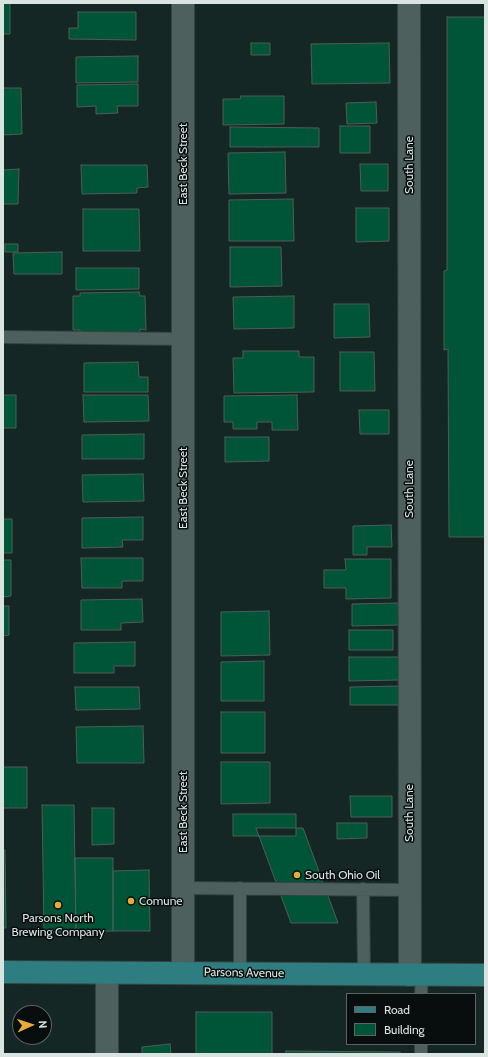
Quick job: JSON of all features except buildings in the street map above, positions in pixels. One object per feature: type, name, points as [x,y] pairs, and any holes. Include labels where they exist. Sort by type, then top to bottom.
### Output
[{"type":"main road","name":"Parsons Avenue","points":[[3,972],[364,974],[418,981],[485,975]]},
{"type":"street","name":"East Beck Street","points":[[183,3],[183,973]]},
{"type":"street","name":"South Lane","points":[[409,3],[409,890],[418,981]]},
{"type":"street","points":[[107,973],[107,1054]]},
{"type":"lane","points":[[3,337],[183,339]]},
{"type":"lane","points":[[183,888],[409,890]]},
{"type":"lane","points":[[240,888],[240,973]]},
{"type":"lane","points":[[363,889],[364,974]]},
{"type":"place","name":"South Ohio Oil","points":[[297,875]]},
{"type":"place","name":"Comune","points":[[131,901]]},
{"type":"place","name":"Parsons North Brewing Company","points":[[58,905]]}]
